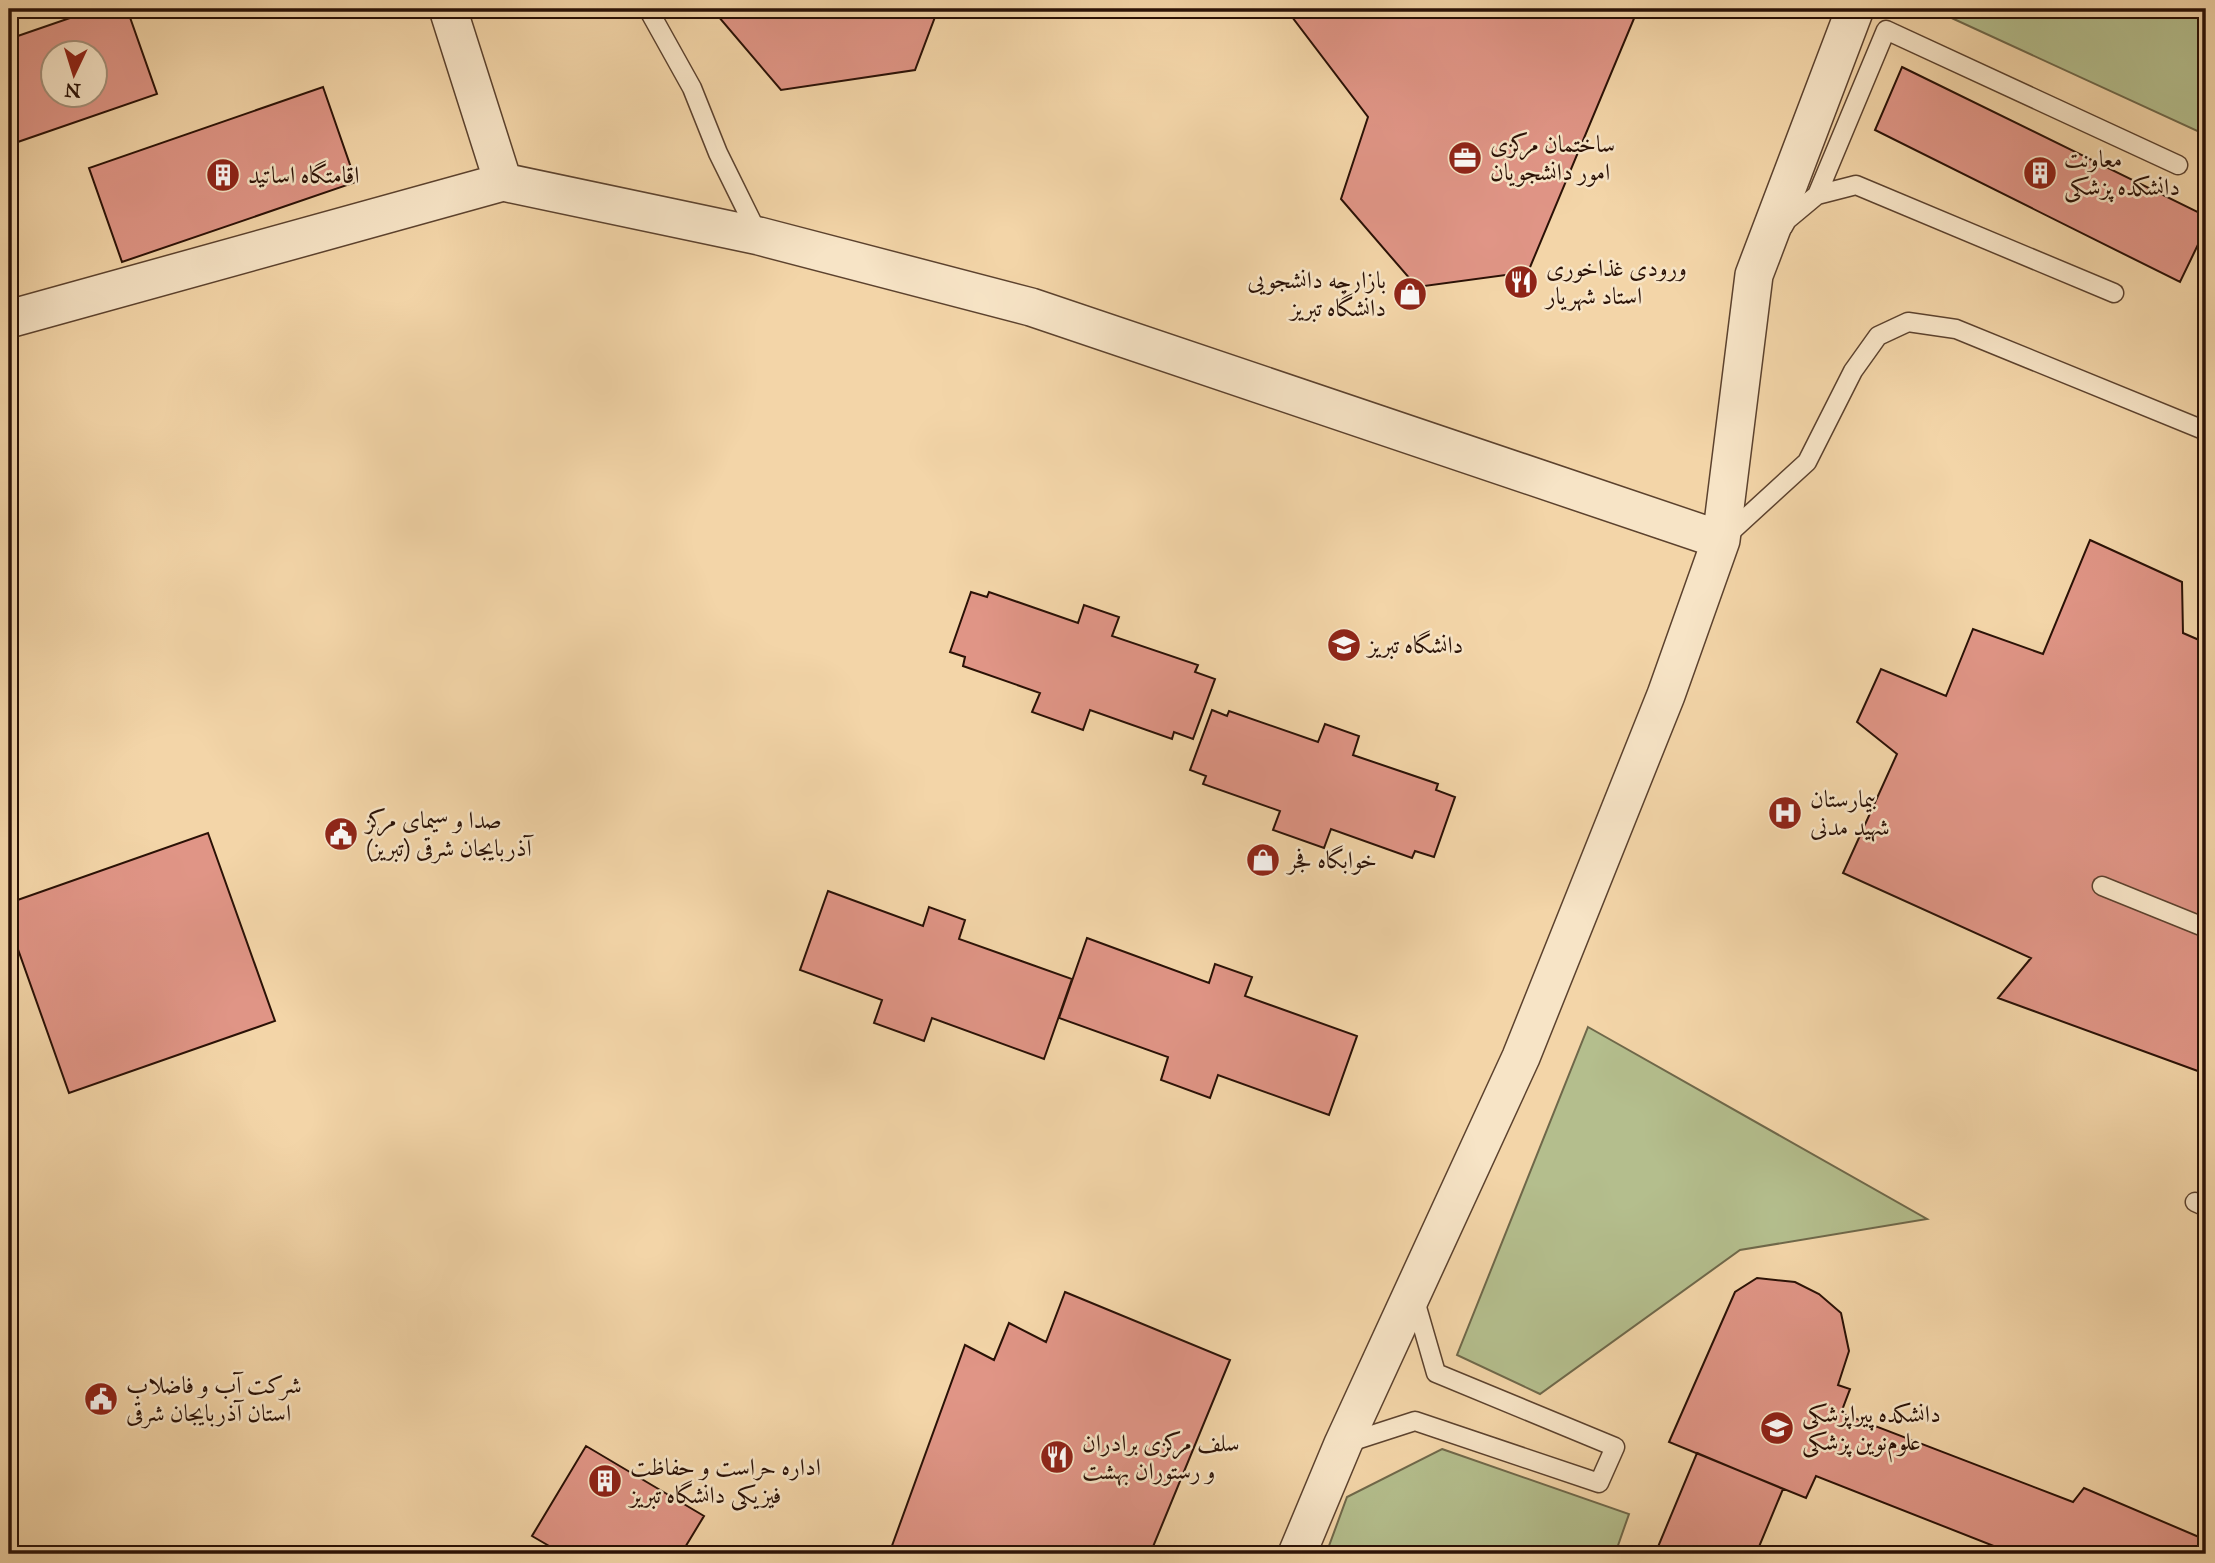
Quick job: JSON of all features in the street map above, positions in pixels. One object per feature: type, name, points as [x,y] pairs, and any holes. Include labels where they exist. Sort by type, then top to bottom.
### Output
[{"type":"street","points":[[448,9],[503,182]]},
{"type":"street","points":[[1297,1554],[1343,1444],[1526,1045],[1666,695],[1721,540],[1754,275],[1856,9]]},
{"type":"street","points":[[9,319],[503,182],[759,236],[1031,307],[1721,540]]},
{"type":"lane","points":[[648,9],[692,88],[718,153],[759,236]]},
{"type":"lane","points":[[1817,195],[1886,30],[2178,165]]},
{"type":"lane","points":[[1754,275],[1787,220],[1817,195],[1856,185],[2114,293]]},
{"type":"lane","points":[[1721,540],[1807,462],[1853,371],[1878,336],[1908,322],[1956,330],[2206,431]]},
{"type":"lane","points":[[2102,886],[2206,928]]},
{"type":"lane","points":[[1343,1444],[1415,1421],[1599,1483],[1615,1447],[1436,1373],[1413,1294]]},
{"type":"green space","points":[[1932,9],[2206,9],[2206,135]]},
{"type":"green space","points":[[1588,1027],[1927,1219],[1740,1250],[1540,1394],[1457,1355]]},
{"type":"green space","points":[[1442,1449],[1629,1514],[1615,1554],[1326,1554],[1347,1497]]},
{"type":"building","points":[[96,9],[127,9],[157,94],[9,145],[9,39]]},
{"type":"building","points":[[712,9],[938,9],[915,70],[781,90]]},
{"type":"building","name":"ساختمان مرکزی امور دانشجویان","points":[[1286,9],[1638,9],[1528,272],[1417,287],[1341,199],[1368,117]]},
{"type":"building","name":"معاونت دانشکده پزشکی","points":[[1902,67],[2206,216],[2206,228],[2180,282],[1875,130]]},
{"type":"building","name":"اقامتگاه اساتید","points":[[323,87],[356,182],[122,262],[89,168]]},
{"type":"building","points":[[2090,540],[2182,582],[2183,633],[2206,643],[2206,1074],[1998,998],[2031,958],[1843,873],[1897,754],[1857,722],[1881,669],[1946,696],[1973,629],[2043,654]]},
{"type":"building","points":[[971,592],[987,597],[989,592],[1078,623],[1084,605],[1119,617],[1112,636],[1198,665],[1195,672],[1215,679],[1193,739],[1174,732],[1172,739],[1090,710],[1083,730],[1032,712],[1040,693],[963,666],[965,657],[950,652]]},
{"type":"building","points":[[1212,710],[1227,716],[1229,711],[1318,742],[1325,724],[1359,736],[1353,755],[1438,784],[1436,790],[1455,797],[1434,857],[1415,851],[1412,858],[1331,829],[1324,848],[1273,830],[1280,811],[1203,784],[1206,776],[1190,770]]},
{"type":"building","points":[[208,833],[275,1021],[69,1093],[9,924],[9,903]]},
{"type":"building","points":[[828,891],[923,926],[929,907],[965,920],[959,939],[1072,979],[1044,1059],[932,1018],[924,1041],[874,1023],[882,1000],[800,970]]},
{"type":"building","points":[[1087,938],[1209,983],[1215,964],[1252,977],[1245,996],[1357,1036],[1329,1115],[1218,1075],[1210,1098],[1161,1080],[1168,1057],[1059,1018]]},
{"type":"building","name":"دانشکده پیراپزشکی علوم‌نوین پزشکی","points":[[1757,1278],[1795,1282],[1819,1294],[1841,1313],[1849,1351],[1838,1385],[1850,1389],[1841,1413],[2073,1502],[2084,1488],[2206,1540],[2206,1554],[2014,1554],[1816,1476],[1806,1498],[1669,1442],[1735,1292]]},
{"type":"building","name":"سلف مرکزی برادران و رستوران بهشت","points":[[1065,1292],[1230,1360],[1150,1554],[889,1554],[965,1345],[994,1360],[1009,1323],[1046,1342]]},
{"type":"building","name":"اداره حراست و حفاظت فیزیکی دانشگاه تبریز","points":[[586,1446],[704,1516],[681,1554],[563,1554],[532,1536]]},
{"type":"building","points":[[1697,1453],[1783,1489],[1756,1554],[1655,1554]]},
{"type":"place","name":"ساختمان مرکزی امور دانشجویان","points":[[1465,158]]},
{"type":"place","name":"معاونت دانشکده پزشکی","points":[[2040,173]]},
{"type":"place","name":"اقامتگاه اساتید","points":[[223,175]]},
{"type":"place","name":"ورودی غذاخوری استاد شهریار","points":[[1521,282]]},
{"type":"place","name":"بازارچه دانشجویی دانشگاه تبریز","points":[[1410,294]]},
{"type":"place","name":"دانشگاه تبریز","points":[[1344,645]]},
{"type":"place","name":"بیمارستان شهید مدنی","points":[[1785,813]]},
{"type":"place","name":"صدا و سیمای مرکز آذربایجان شرقی (تبریز)","points":[[341,834]]},
{"type":"place","name":"خوابگاه فجر","points":[[1263,860]]},
{"type":"place","name":"شرکت آب و فاضلاب استان آذربایجان شرقی","points":[[101,1399]]},
{"type":"place","name":"دانشکده پیراپزشکی علوم‌نوین پزشکی","points":[[1777,1428]]},
{"type":"place","name":"سلف مرکزی برادران و رستوران بهشت","points":[[1057,1457]]},
{"type":"place","name":"اداره حراست و حفاظت فیزیکی دانشگاه تبریز","points":[[605,1481]]}]
